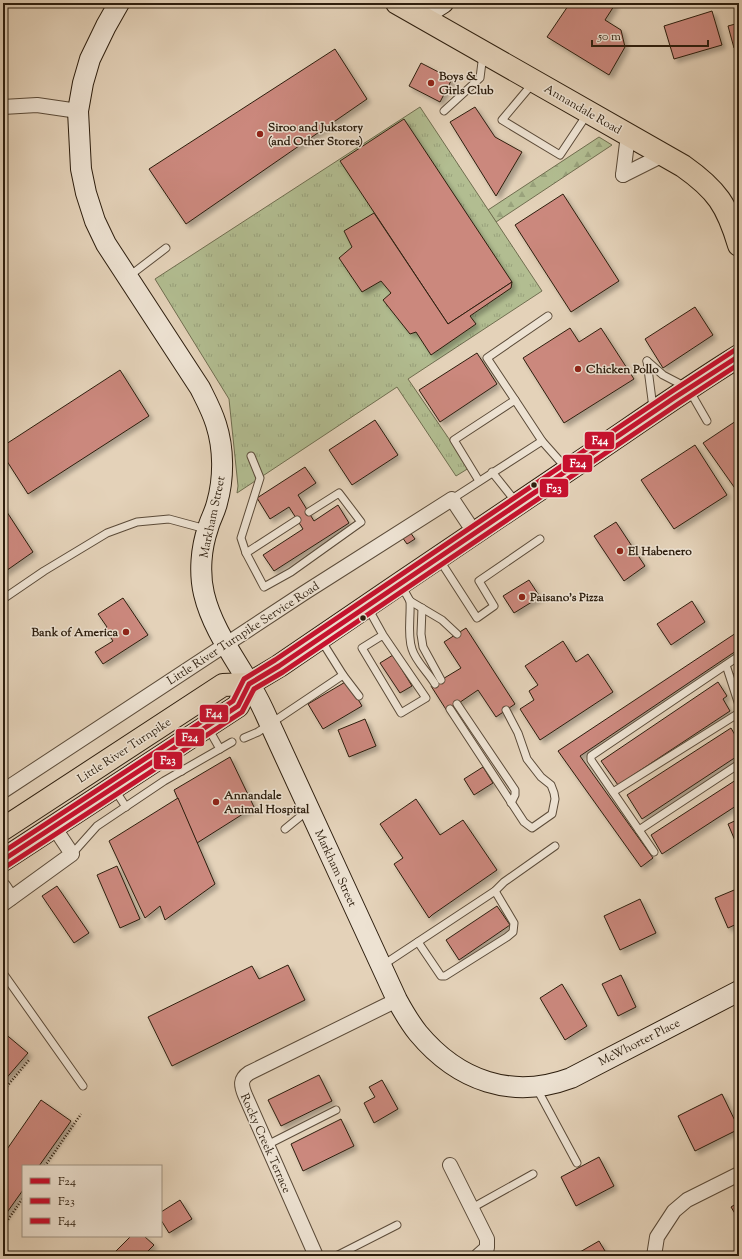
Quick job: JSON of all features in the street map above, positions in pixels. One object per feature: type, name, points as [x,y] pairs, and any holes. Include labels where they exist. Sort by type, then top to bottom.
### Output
[{"type":"main road","name":"Annandale Road","points":[[397,3],[663,155],[701,179],[716,195],[725,208],[732,222],[739,245]]},
{"type":"main road","name":"Little River Turnpike","points":[[3,829],[223,685],[249,684],[279,666],[367,606],[405,592],[438,557],[688,388],[739,356]]},
{"type":"main road","points":[[3,860],[238,706],[249,684]]},
{"type":"street","name":"Markham Street","points":[[119,3],[90,59],[83,83],[78,112],[81,169],[86,193],[95,221],[106,244],[200,388],[217,425],[221,453],[222,481],[217,504],[207,530],[203,546],[201,568],[203,592],[210,615],[270,724],[397,1000],[418,1033],[437,1052],[464,1072],[490,1083],[503,1086],[536,1087]]},
{"type":"street","points":[[422,17],[443,3]]},
{"type":"street","points":[[3,107],[37,105],[78,112]]},
{"type":"street","points":[[628,135],[623,175],[663,155]]},
{"type":"street","points":[[452,498],[474,532]]},
{"type":"street","name":"Little River Turnpike Service Road","points":[[3,791],[322,581],[452,498]]},
{"type":"street","points":[[3,886],[7,901],[72,854],[54,827]]},
{"type":"street","name":"McWhorter Place","points":[[536,1087],[571,1078],[739,990]]},
{"type":"street","name":"Rocky Creek Terrace","points":[[316,1256],[241,1086],[243,1078],[249,1073],[397,1000]]},
{"type":"street","points":[[450,1165],[488,1243],[485,1251],[478,1256]]},
{"type":"street","points":[[654,1256],[657,1237],[674,1211],[687,1200],[739,1174]]},
{"type":"lane","points":[[444,111],[480,78],[484,52]]},
{"type":"lane","points":[[534,81],[502,120],[560,155],[588,112]]},
{"type":"lane","points":[[127,278],[166,248]]},
{"type":"lane","points":[[548,316],[487,358],[542,441],[568,470]]},
{"type":"lane","points":[[654,411],[647,361],[663,375],[688,388],[707,421]]},
{"type":"lane","points":[[479,482],[454,440],[515,400]]},
{"type":"lane","points":[[452,498],[542,441]]},
{"type":"lane","points":[[251,456],[260,478],[241,538],[246,553],[264,587],[291,572],[361,522],[339,493],[309,512]]},
{"type":"lane","points":[[492,472],[517,504]]},
{"type":"lane","points":[[3,599],[44,571],[107,533],[137,522],[169,519],[207,530]]},
{"type":"lane","points":[[246,553],[297,520]]},
{"type":"lane","points":[[438,557],[477,618],[494,606],[479,581],[540,539]]},
{"type":"lane","points":[[405,592],[422,608],[442,620],[457,634]]},
{"type":"lane","points":[[405,592],[412,648],[416,657],[434,684]]},
{"type":"lane","points":[[367,606],[383,635],[426,698],[401,713],[362,648],[383,635]]},
{"type":"lane","points":[[422,608],[421,634],[423,647],[441,680]]},
{"type":"lane","points":[[320,638],[343,675],[359,696]]},
{"type":"lane","points":[[654,852],[591,760],[591,756],[739,656]]},
{"type":"lane","points":[[726,665],[739,705]]},
{"type":"lane","points":[[244,738],[258,732],[343,675]]},
{"type":"lane","points":[[457,704],[515,790],[516,795],[511,803]]},
{"type":"lane","points":[[450,709],[524,822],[532,828],[552,814],[555,800],[554,793],[551,785],[541,777],[527,759],[518,733],[506,710]]},
{"type":"lane","points":[[613,792],[739,713]]},
{"type":"lane","points":[[208,726],[220,749]]},
{"type":"lane","points":[[72,854],[97,826],[182,771],[232,742]]},
{"type":"lane","points":[[171,750],[182,771]]},
{"type":"lane","points":[[639,830],[739,764]]},
{"type":"lane","points":[[113,788],[126,807]]},
{"type":"lane","points":[[285,829],[309,809]]},
{"type":"lane","points":[[382,967],[495,891],[504,882],[555,846]]},
{"type":"lane","points":[[418,942],[441,976],[445,976],[507,936],[513,932],[514,923],[495,891]]},
{"type":"lane","points":[[3,974],[83,1086]]},
{"type":"lane","points":[[536,1087],[577,1163]]},
{"type":"lane","points":[[267,1145],[336,1110]]},
{"type":"lane","points":[[472,1208],[533,1174]]},
{"type":"lane","points":[[336,1256],[397,1225]]},
{"type":"path","points":[[3,1091],[29,1060]]},
{"type":"path","points":[[46,1165],[80,1114]]},
{"type":"path","points":[[3,1227],[22,1199]]},
{"type":"green space","points":[[420,107],[542,291],[408,379],[469,468],[456,476],[397,387],[237,493],[238,486],[229,399],[155,279]]},
{"type":"green space","points":[[599,137],[612,145],[496,222],[488,210]]},
{"type":"building","points":[[578,3],[614,3],[614,6],[605,20],[621,30],[625,47],[609,75],[547,37],[568,6]]},
{"type":"building","points":[[712,11],[722,45],[674,59],[664,26]]},
{"type":"building","points":[[739,23],[739,46],[734,48],[728,26]]},
{"type":"building","name":"Siroo and Jukstory (and Other Stores)","points":[[335,49],[367,99],[186,224],[149,169]]},
{"type":"building","name":"Boys & Girls Club","points":[[421,63],[452,79],[440,102],[409,86]]},
{"type":"building","points":[[475,107],[495,137],[522,152],[496,196],[450,122]]},
{"type":"building","points":[[404,119],[512,282],[448,324],[340,161]]},
{"type":"building","points":[[563,194],[619,281],[571,312],[515,225]]},
{"type":"building","points":[[374,213],[448,324],[512,282],[511,288],[470,316],[476,324],[431,355],[416,332],[410,334],[383,300],[391,293],[381,281],[362,292],[339,258],[352,247],[344,231]]},
{"type":"building","points":[[695,307],[713,335],[663,368],[645,339]]},
{"type":"building","name":"Chicken Pollo","points":[[570,328],[579,342],[601,328],[634,379],[564,423],[523,358]]},
{"type":"building","points":[[477,353],[497,384],[440,422],[419,390]]},
{"type":"building","points":[[120,370],[149,416],[28,494],[3,455],[3,446]]},
{"type":"building","points":[[739,419],[739,494],[703,443]]},
{"type":"building","points":[[375,420],[398,455],[352,485],[329,450]]},
{"type":"building","points":[[695,445],[727,495],[674,529],[641,480]]},
{"type":"building","points":[[305,467],[316,483],[298,495],[314,521],[338,505],[349,523],[274,571],[263,555],[303,529],[289,507],[270,519],[257,498]]},
{"type":"building","points":[[3,506],[33,552],[3,573]]},
{"type":"building","name":"El Habenero","points":[[616,522],[645,566],[624,581],[594,536]]},
{"type":"building","points":[[410,532],[415,539],[407,544],[402,537]]},
{"type":"building","name":"Paisano's Pizza","points":[[529,580],[540,597],[514,613],[503,596]]},
{"type":"building","name":"Bank of America","points":[[123,598],[148,635],[103,664],[95,652],[113,641],[105,629],[107,627],[98,614]]},
{"type":"building","points":[[692,601],[705,622],[671,645],[657,624]]},
{"type":"building","points":[[466,628],[515,704],[496,717],[478,690],[447,711],[431,686],[461,668],[444,642]]},
{"type":"building","points":[[739,631],[739,649],[580,756],[653,858],[641,867],[558,751]]},
{"type":"building","points":[[563,641],[576,662],[588,654],[613,692],[540,740],[520,709],[534,700],[529,691],[538,685],[525,666]]},
{"type":"building","points":[[393,655],[412,686],[400,693],[380,663]]},
{"type":"building","points":[[739,670],[739,684],[732,675]]},
{"type":"building","points":[[347,681],[362,706],[323,729],[308,704]]},
{"type":"building","points":[[718,682],[727,696],[723,699],[730,711],[618,785],[601,761]]},
{"type":"building","points":[[365,719],[376,746],[349,757],[338,730]]},
{"type":"building","points":[[731,728],[739,742],[739,755],[642,819],[627,795]]},
{"type":"building","name":"Annandale Animal Hospital","points":[[230,757],[254,807],[197,843],[174,790]]},
{"type":"building","points":[[483,767],[493,783],[474,795],[464,779]]},
{"type":"building","points":[[739,778],[739,804],[662,854],[651,835]]},
{"type":"building","points":[[178,798],[215,884],[165,920],[160,906],[145,918],[109,841]]},
{"type":"building","points":[[416,799],[440,835],[463,820],[497,870],[429,918],[394,864],[403,858],[380,824]]},
{"type":"building","points":[[739,819],[739,850],[728,824]]},
{"type":"building","points":[[117,866],[140,919],[120,928],[97,875]]},
{"type":"building","points":[[57,886],[89,933],[74,943],[42,896]]},
{"type":"building","points":[[739,888],[739,923],[728,928],[715,898]]},
{"type":"building","points":[[640,899],[656,933],[620,950],[604,916]]},
{"type":"building","points":[[497,906],[510,925],[459,960],[446,940]]},
{"type":"building","points":[[288,965],[305,1000],[172,1066],[148,1017],[252,966],[259,979]]},
{"type":"building","points":[[621,975],[636,1007],[618,1016],[602,984]]},
{"type":"building","points":[[562,984],[587,1026],[565,1040],[540,998]]},
{"type":"building","points":[[3,1032],[28,1053],[3,1082]]},
{"type":"building","points":[[319,1075],[332,1101],[281,1126],[268,1100]]},
{"type":"building","points":[[382,1080],[398,1109],[374,1123],[364,1103],[375,1097],[369,1087]]},
{"type":"building","points":[[722,1094],[739,1129],[695,1151],[678,1116]]},
{"type":"building","points":[[41,1100],[71,1121],[40,1165],[22,1165],[22,1191],[3,1218],[3,1155]]},
{"type":"building","points":[[341,1119],[354,1146],[303,1171],[291,1144]]},
{"type":"building","points":[[599,1157],[614,1186],[576,1206],[561,1177]]},
{"type":"building","points":[[180,1200],[192,1219],[169,1233],[162,1222],[162,1211]]},
{"type":"building","points":[[739,1202],[739,1220],[731,1207]]},
{"type":"building","points":[[130,1237],[145,1237],[154,1245],[143,1256],[119,1256],[115,1252]]},
{"type":"building","points":[[599,1241],[608,1256],[573,1256]]},
{"type":"transit line","name":"F44","points":[[3,852],[233,701],[244,679],[275,660],[735,350]]},
{"type":"transit line","name":"F24","points":[[3,860],[238,706],[249,684],[279,666],[674,398],[739,356]]},
{"type":"transit line","name":"F23","points":[[7,866],[242,712],[254,689],[283,672],[739,364]]},
{"type":"place","name":"Boys & Girls Club","points":[[431,83]]},
{"type":"place","name":"Siroo and Jukstory (and Other Stores)","points":[[260,134]]},
{"type":"place","name":"Chicken Pollo","points":[[578,369]]},
{"type":"place","name":"El Habenero","points":[[620,551]]},
{"type":"place","name":"Paisano's Pizza","points":[[522,597]]},
{"type":"place","name":"Bank of America","points":[[126,632]]},
{"type":"place","name":"Annandale Animal Hospital","points":[[216,802]]}]
